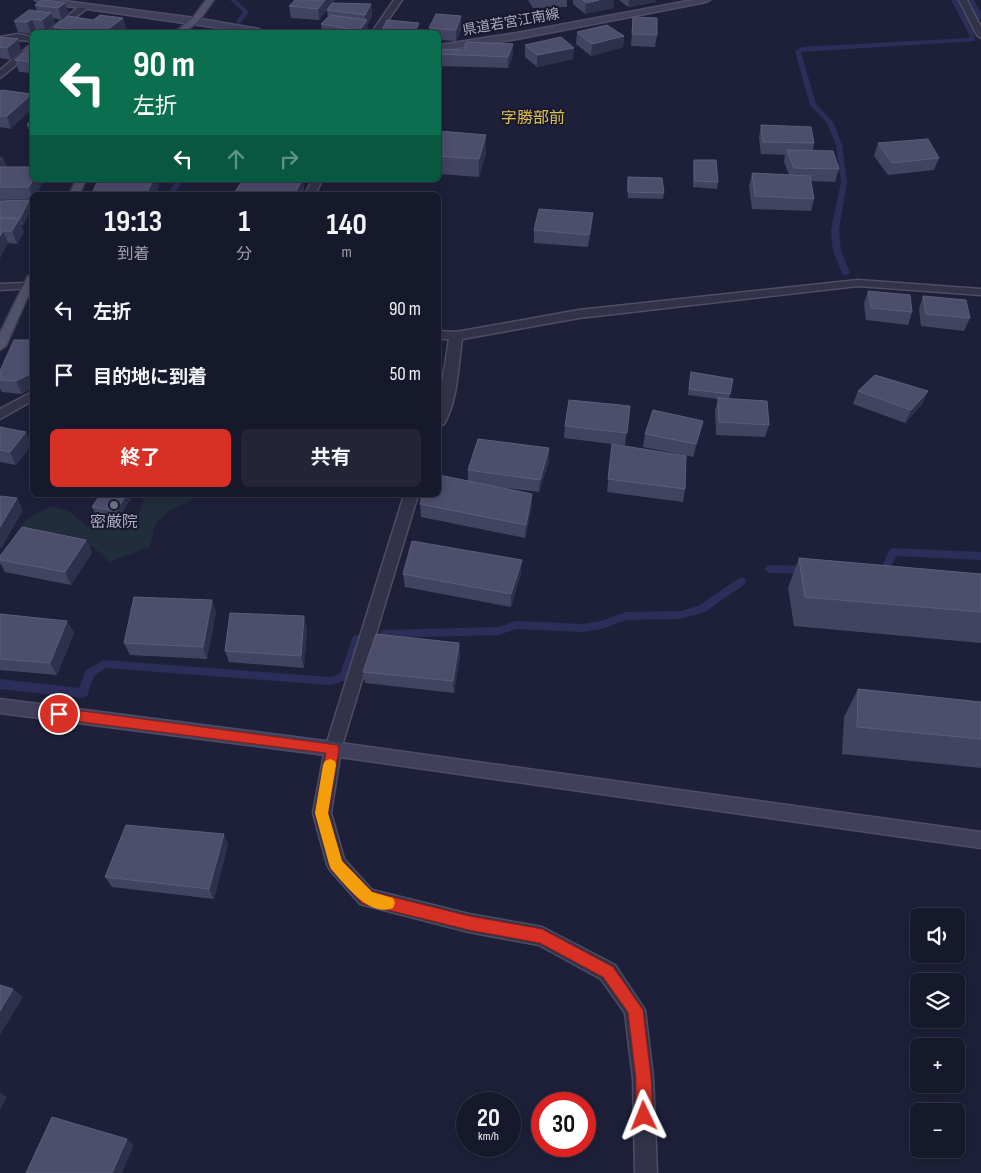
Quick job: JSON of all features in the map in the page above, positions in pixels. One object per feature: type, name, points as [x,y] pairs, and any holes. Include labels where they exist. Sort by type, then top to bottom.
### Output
[{"type":"main road","points":[[38,0],[247,30]]},
{"type":"main road","points":[[182,30],[195,21],[210,0]]},
{"type":"main road","name":"県道若宮江南線","points":[[441,48],[517,36],[706,0]]},
{"type":"main road","points":[[0,346],[30,282]]},
{"type":"main road","points":[[0,706],[333,749],[981,840]]},
{"type":"street","points":[[377,30],[398,0]]},
{"type":"street","points":[[963,0],[981,35]]},
{"type":"street","points":[[54,30],[86,6]]},
{"type":"street","points":[[0,40],[18,37],[30,39]]},
{"type":"street","points":[[0,75],[30,50]]},
{"type":"street","points":[[0,287],[30,282]]},
{"type":"street","points":[[441,335],[456,336],[579,314],[858,283],[981,292]]},
{"type":"street","points":[[441,415],[446,401],[456,336]]},
{"type":"street","points":[[0,415],[30,397]]},
{"type":"street","points":[[410,497],[333,749],[322,813],[336,864],[368,898],[469,923],[542,936],[608,972],[635,1010],[644,1078],[646,1173]]},
{"type":"shaded area","points":[[144,497],[192,497],[192,500],[170,510],[155,524],[150,547],[109,562],[93,547],[21,530],[25,520],[51,506],[70,512],[88,527],[121,526],[140,512]]},
{"type":"building","points":[[42,0],[65,3],[58,8],[35,5]]},
{"type":"building","points":[[295,0],[325,0],[318,9],[289,6]]},
{"type":"building","points":[[583,0],[599,0],[586,3]]},
{"type":"building","points":[[332,3],[371,4],[365,15],[327,10]]},
{"type":"building","points":[[29,10],[51,13],[42,20],[14,21]]},
{"type":"building","points":[[436,14],[461,16],[456,30],[429,28]]},
{"type":"building","points":[[100,15],[123,18],[107,30],[73,30],[54,27],[68,16],[93,20]]},
{"type":"building","points":[[330,15],[367,20],[360,30],[321,24]]},
{"type":"building","points":[[633,17],[657,18],[657,35],[632,34]]},
{"type":"building","points":[[387,20],[419,23],[415,30],[382,30]]},
{"type":"building","points":[[607,25],[624,36],[592,44],[577,32]]},
{"type":"building","points":[[0,37],[18,39],[7,48],[0,47]]},
{"type":"building","points":[[561,37],[574,48],[537,55],[525,45]]},
{"type":"building","points":[[466,42],[513,44],[508,57],[441,54],[441,49],[464,50]]},
{"type":"building","points":[[30,46],[30,62],[15,60]]},
{"type":"building","points":[[0,91],[30,94],[30,96],[7,116],[0,116]]},
{"type":"building","points":[[761,125],[811,127],[814,143],[763,142]]},
{"type":"building","points":[[441,131],[486,135],[479,159],[441,156]]},
{"type":"building","points":[[928,139],[939,158],[892,163],[878,143]]},
{"type":"building","points":[[787,150],[833,151],[839,169],[794,168]]},
{"type":"building","points":[[694,160],[716,160],[718,182],[695,181]]},
{"type":"building","points":[[0,167],[30,167],[30,182],[32,182],[29,187],[0,187]]},
{"type":"building","points":[[752,173],[810,176],[814,199],[755,196]]},
{"type":"building","points":[[628,177],[662,178],[664,193],[628,192]]},
{"type":"building","points":[[97,182],[152,182],[147,192],[93,192]]},
{"type":"building","points":[[242,182],[301,182],[296,192],[235,192]]},
{"type":"building","points":[[29,200],[20,218],[0,218],[0,201]]},
{"type":"building","points":[[539,209],[593,213],[589,235],[534,230]]},
{"type":"building","points":[[0,218],[19,219],[12,231],[3,231],[0,236]]},
{"type":"building","points":[[868,291],[910,295],[912,312],[871,308]]},
{"type":"building","points":[[923,296],[966,300],[970,318],[926,314]]},
{"type":"building","points":[[14,340],[30,340],[30,374],[16,381],[0,380],[0,371]]},
{"type":"building","points":[[691,372],[733,379],[730,394],[689,389]]},
{"type":"building","points":[[875,375],[928,391],[911,410],[858,391]]},
{"type":"building","points":[[718,398],[767,401],[769,425],[719,422]]},
{"type":"building","points":[[569,400],[630,406],[627,433],[565,426]]},
{"type":"building","points":[[653,410],[703,421],[696,444],[645,434]]},
{"type":"building","points":[[0,427],[26,432],[10,452],[0,450]]},
{"type":"building","points":[[478,439],[549,448],[540,480],[468,470]]},
{"type":"building","points":[[612,444],[686,456],[685,489],[608,479]]},
{"type":"building","points":[[441,475],[532,494],[526,525],[420,504],[422,497],[441,497]]},
{"type":"building","points":[[0,496],[17,498],[0,527]]},
{"type":"building","points":[[99,497],[125,497],[116,511],[92,507]]},
{"type":"building","points":[[22,527],[86,540],[65,572],[0,560],[0,556]]},
{"type":"building","points":[[412,541],[522,560],[511,594],[403,574]]},
{"type":"building","points":[[799,558],[981,574],[981,612],[805,597]]},
{"type":"building","points":[[134,597],[212,600],[203,647],[124,643]]},
{"type":"building","points":[[230,613],[304,616],[301,656],[225,651]]},
{"type":"building","points":[[0,614],[67,621],[50,663],[0,659]]},
{"type":"building","points":[[376,634],[459,643],[453,681],[363,672]]},
{"type":"building","points":[[858,689],[981,702],[981,739],[857,727]]},
{"type":"building","points":[[126,825],[224,834],[209,889],[105,877]]},
{"type":"building","points":[[0,985],[13,989],[0,1011]]},
{"type":"building","points":[[52,1117],[127,1139],[112,1173],[26,1173]]},
{"type":"waterway","points":[[233,0],[246,12],[238,23]]},
{"type":"waterway","points":[[846,273],[837,251],[835,230],[844,182],[839,145],[830,122],[813,105],[798,51],[802,49],[973,40],[970,30],[954,0]]},
{"type":"waterway","points":[[971,0],[981,18]]},
{"type":"waterway","points":[[171,192],[179,182]]},
{"type":"waterway","points":[[878,572],[884,572],[893,552],[981,556]]},
{"type":"waterway","points":[[769,569],[808,570]]},
{"type":"waterway","points":[[385,634],[499,631],[516,625],[582,628],[602,625],[626,616],[680,615],[701,609],[741,581]]},
{"type":"waterway","points":[[0,684],[83,693],[90,673],[104,664],[330,681],[344,677],[357,639]]},
{"type":"slow traffic","points":[[330,765],[322,813],[336,864],[368,898],[388,903]]},
{"type":"place","name":"密厳院","points":[[114,505]]},
{"type":"district","name":"字勝部前","points":[[533,118]]},
{"type":"route","points":[[59,714],[333,749],[322,813],[336,864],[368,898],[469,923],[542,936],[608,972],[635,1010],[644,1078],[644,1116]]}]
